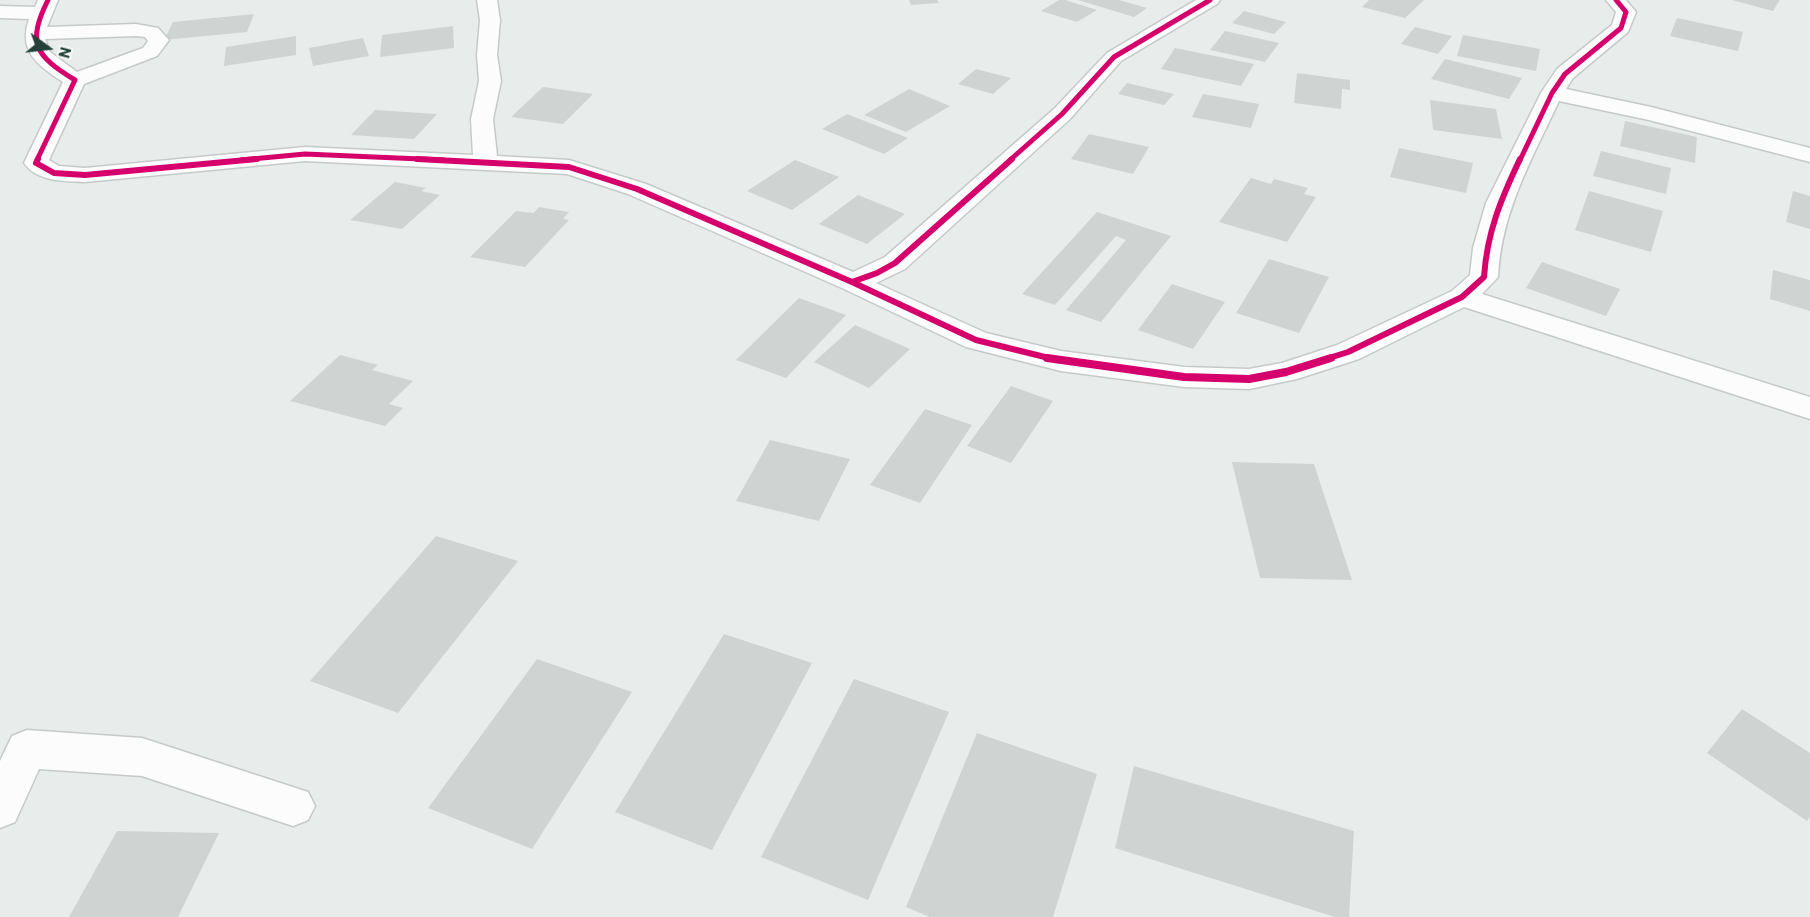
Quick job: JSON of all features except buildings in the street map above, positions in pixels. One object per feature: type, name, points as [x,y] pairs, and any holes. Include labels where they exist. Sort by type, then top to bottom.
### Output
[{"type":"street","points":[[486,161],[482,119],[490,81],[487,54],[490,20],[488,0]]},
{"type":"street","points":[[852,282],[877,273],[895,262],[1062,114],[1114,57],[1210,0]]},
{"type":"street","points":[[0,12],[151,32],[159,40],[150,52],[75,80],[36,163],[54,173],[85,175],[305,154],[486,161],[569,167],[603,176],[637,189],[852,282],[976,340],[1061,361],[1184,377],[1249,379],[1286,372],[1348,352],[1462,297],[1484,277],[1486,248],[1499,203],[1552,93],[1565,74],[1621,28],[1626,12],[1616,0]]},
{"type":"street","points":[[41,16],[41,58],[75,80]]},
{"type":"street","points":[[1552,93],[1651,114],[1810,155]]},
{"type":"street","points":[[1462,297],[1810,408]]},
{"type":"street","points":[[0,808],[27,749],[142,757],[293,806]]},
{"type":"cycle path","points":[[48,0],[36,28],[37,48],[50,64],[75,80],[36,163],[54,173],[85,175],[305,154],[569,167],[637,189],[852,282],[877,273],[895,263],[1062,114],[1114,57],[1210,0]]},
{"type":"cycle path","points":[[852,282],[976,340],[1061,361],[1184,377],[1249,379],[1286,372],[1348,352],[1462,297],[1484,277],[1486,248],[1499,203],[1552,93],[1565,74],[1621,28],[1626,12],[1616,0]]}]
